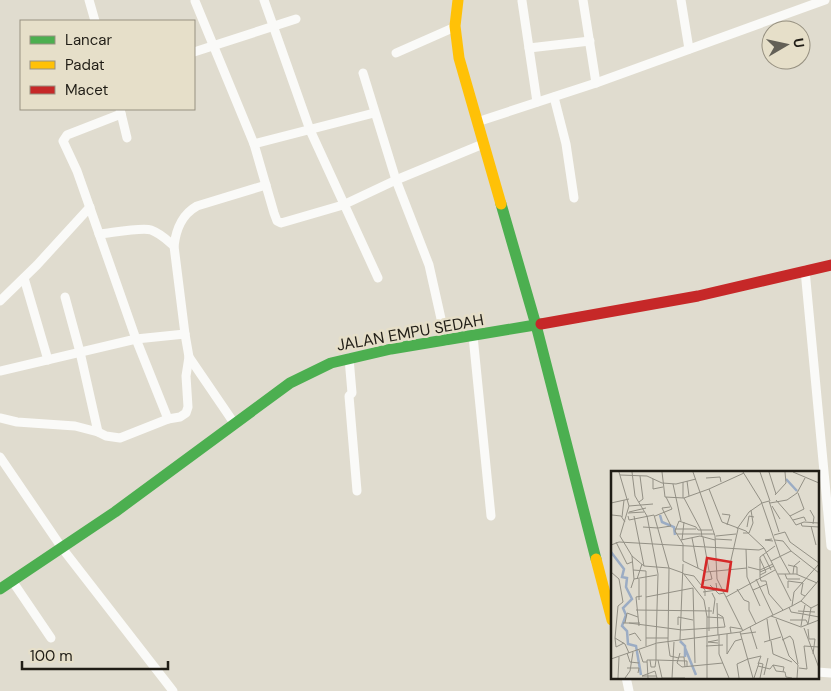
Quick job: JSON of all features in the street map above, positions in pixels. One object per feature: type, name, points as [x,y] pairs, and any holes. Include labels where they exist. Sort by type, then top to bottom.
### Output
[{"type":"street","points":[[89,0],[96,20]]},
{"type":"street","points":[[264,0],[310,130],[378,278]]},
{"type":"street","points":[[458,0],[455,38],[460,67],[536,325],[611,616]]},
{"type":"street","points":[[583,0],[596,83]]},
{"type":"street","points":[[681,0],[689,49]]},
{"type":"street","points":[[477,122],[596,83],[825,0]]},
{"type":"street","points":[[195,1],[254,144],[274,213],[281,223],[343,205],[396,180],[483,144]]},
{"type":"street","points":[[522,1],[537,102]]},
{"type":"street","points":[[195,52],[296,19]]},
{"type":"street","points":[[396,53],[455,27]]},
{"type":"street","points":[[529,48],[590,41]]},
{"type":"street","points":[[363,73],[396,180],[429,265],[446,341]]},
{"type":"street","points":[[554,97],[566,144],[574,198]]},
{"type":"street","points":[[127,138],[121,112],[64,138],[63,142],[77,171],[136,339],[168,419]]},
{"type":"street","points":[[254,144],[374,113]]},
{"type":"street","points":[[0,418],[9,421],[75,426],[106,436],[120,438],[168,419],[180,418],[186,413],[188,407],[186,376],[189,357],[174,246],[176,234],[181,222],[190,210],[222,197],[266,185]]},
{"type":"street","points":[[0,301],[90,208]]},
{"type":"street","points":[[99,234],[151,230],[174,246]]},
{"type":"street","name":"JALAN EMPU SEDAH","points":[[0,590],[115,512],[290,382],[331,363],[391,349],[698,296],[831,265]]},
{"type":"street","points":[[805,270],[831,546]]},
{"type":"street","points":[[24,278],[48,360]]},
{"type":"street","points":[[65,297],[80,352],[98,432]]},
{"type":"street","points":[[0,372],[136,339],[185,334]]},
{"type":"street","points":[[473,336],[491,516]]},
{"type":"street","points":[[189,357],[234,423]]},
{"type":"street","points":[[349,358],[352,393],[349,396],[357,491]]},
{"type":"street","points":[[0,458],[62,548],[173,691]]},
{"type":"street","points":[[11,581],[51,638]]},
{"type":"street","points":[[818,672],[831,673]]},
{"type":"street","points":[[626,678],[629,691]]},
{"type":"traffic: fast","points":[[501,204],[536,325],[596,559]]},
{"type":"traffic: fast","points":[[0,589],[115,512],[290,383],[331,363],[391,349],[541,324]]},
{"type":"traffic: slow","points":[[458,0],[455,26],[459,58],[501,204]]},
{"type":"traffic: slow","points":[[596,559],[611,616]]},
{"type":"traffic: jam","points":[[541,324],[698,296],[831,265]]}]
